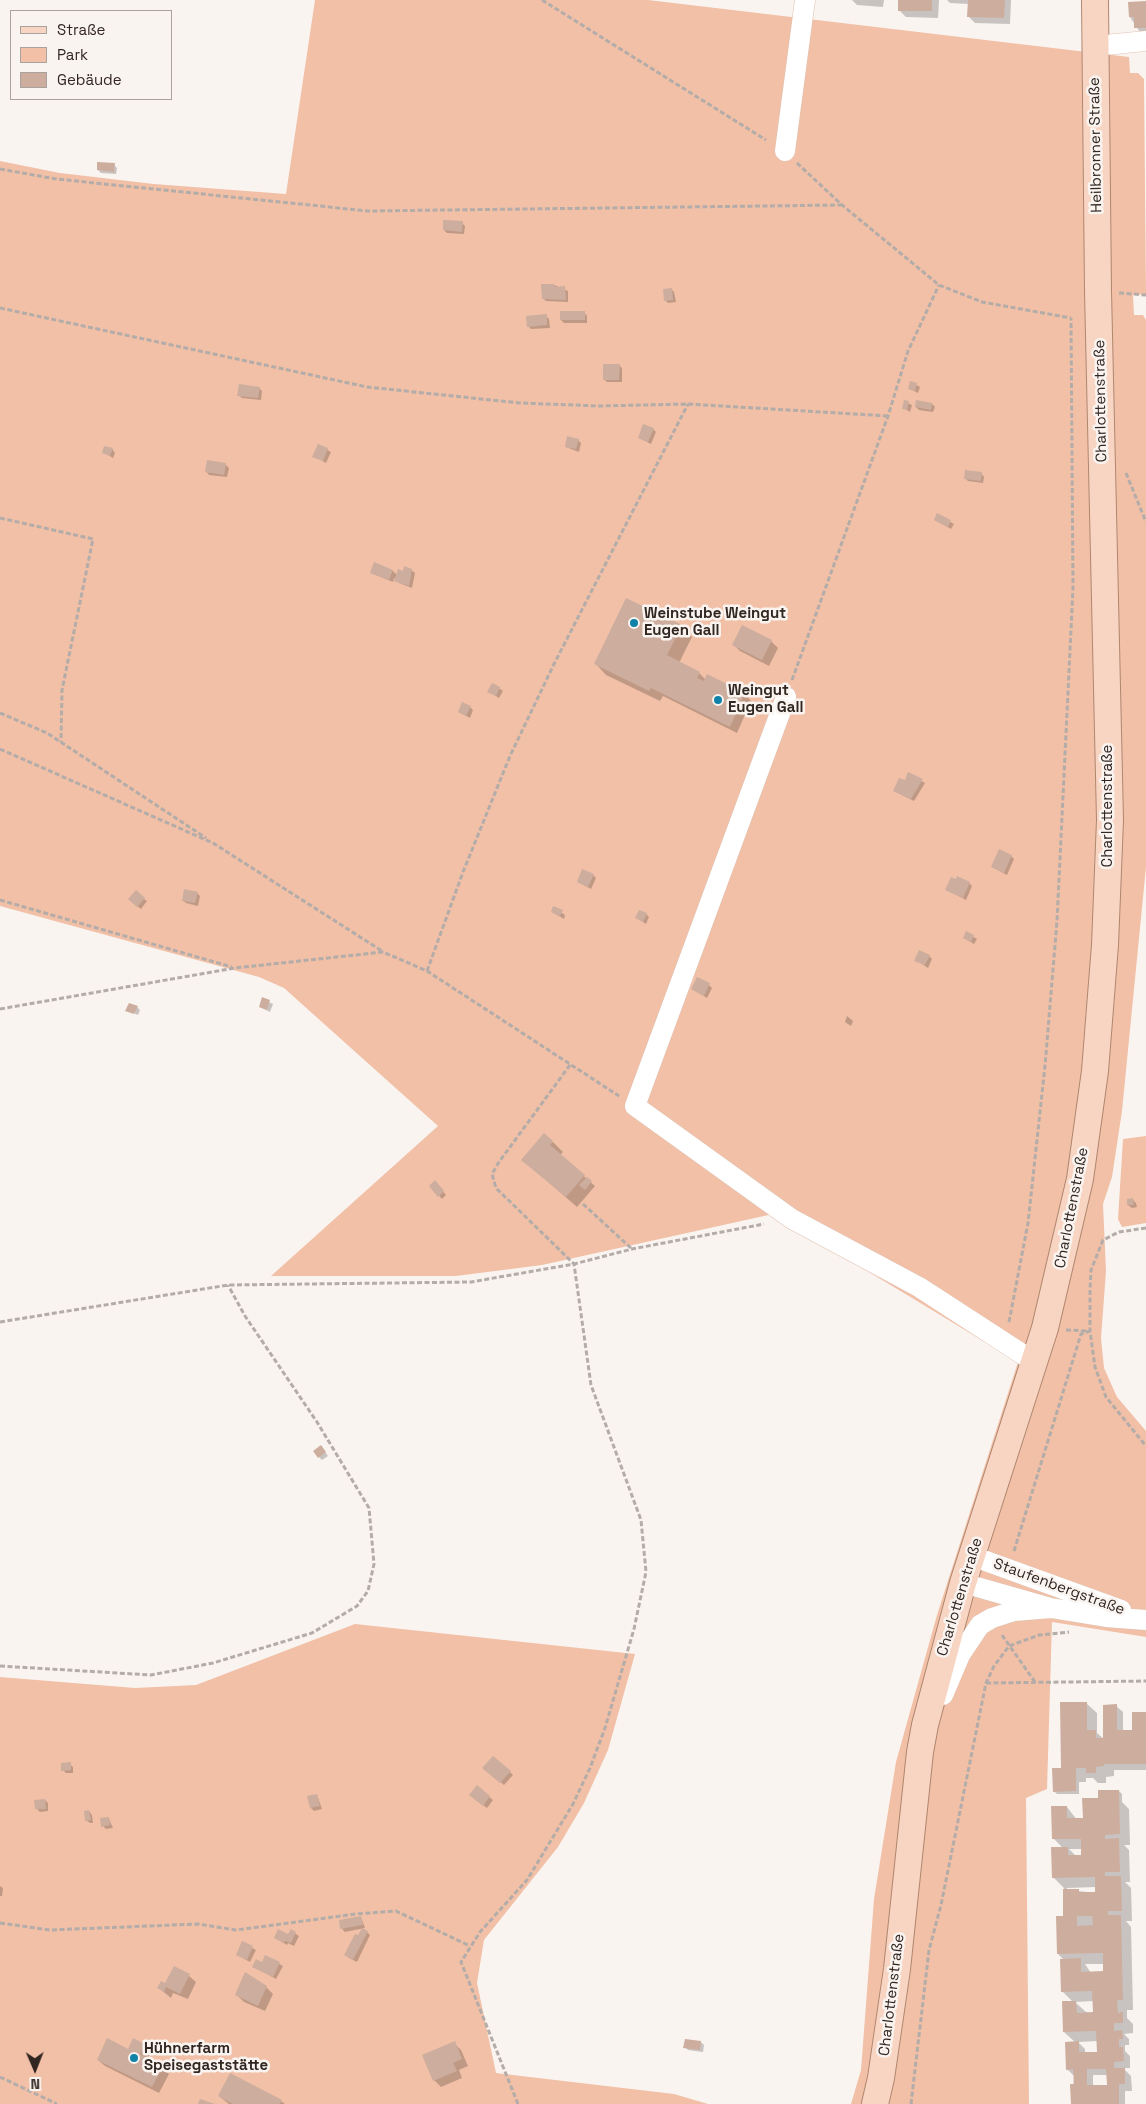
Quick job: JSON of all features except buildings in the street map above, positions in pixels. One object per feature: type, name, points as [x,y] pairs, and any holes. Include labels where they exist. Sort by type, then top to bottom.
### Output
[{"type":"main road","name":"Heilbronner Straße","points":[[1095,0],[1098,290]]},
{"type":"main road","name":"Charlottenstraße","points":[[875,2104],[882,2078],[897,1969],[919,1762],[925,1724],[963,1583],[1036,1363],[1080,1179],[1095,1070],[1105,945],[1110,820],[1098,290]]},
{"type":"street","points":[[785,151],[805,0]]},
{"type":"street","points":[[1095,46],[1146,41]]},
{"type":"street","points":[[786,696],[635,1106],[792,1219],[918,1287],[1036,1363]]},
{"type":"street","name":"Staufenbergstraße","points":[[972,1556],[1146,1620]]},
{"type":"street","name":"Staufenbergstraße","points":[[963,1583],[1051,1608],[1106,1617],[1146,1620]]},
{"type":"street","name":"Staufenbergstraße","points":[[925,1724],[942,1695],[960,1655],[980,1625],[992,1618],[1014,1611],[1051,1608]]},
{"type":"path","points":[[542,0],[785,151],[842,205],[939,285],[982,302],[1078,320]]},
{"type":"path","points":[[0,169],[56,179],[368,211],[842,205]]},
{"type":"path","points":[[786,696],[888,416],[908,351],[939,285]]},
{"type":"path","points":[[0,308],[367,387],[520,402],[599,406],[688,404],[888,416]]},
{"type":"path","points":[[1002,1342],[1012,1313],[1028,1223],[1045,1066],[1057,921],[1073,588],[1071,318]]},
{"type":"path","points":[[427,970],[463,872],[510,756],[554,664],[688,404]]},
{"type":"path","points":[[1125,471],[1146,522]]},
{"type":"path","points":[[0,518],[93,539],[62,690],[61,742]]},
{"type":"path","points":[[0,713],[47,733],[213,843],[383,952],[427,970],[635,1106]]},
{"type":"path","points":[[0,749],[213,843]]},
{"type":"path","points":[[0,900],[235,968]]},
{"type":"path","points":[[0,1009],[235,968],[383,952]]},
{"type":"path","points":[[518,2104],[462,1962],[470,1946],[527,1880],[573,1804],[590,1768],[605,1728],[629,1647],[646,1572],[641,1520],[591,1385],[574,1264],[496,1188],[492,1174],[570,1065]]},
{"type":"path","points":[[583,1204],[632,1249]]},
{"type":"path","points":[[0,1322],[228,1285],[471,1282],[574,1264],[632,1249],[792,1219]]},
{"type":"path","points":[[1146,1228],[1118,1232],[1104,1240],[1090,1270],[1090,1331],[1095,1367],[1106,1397],[1146,1446]]},
{"type":"path","points":[[0,1666],[151,1674],[212,1663],[312,1633],[357,1606],[368,1591],[374,1564],[369,1508],[317,1422],[245,1316],[228,1285]]},
{"type":"path","points":[[1013,1552],[1080,1334],[1090,1331]]},
{"type":"path","points":[[911,2104],[929,1950],[941,1905],[986,1683],[994,1666],[1009,1646],[1039,1635],[1079,1633]]},
{"type":"path","points":[[1009,1646],[1035,1682]]},
{"type":"path","points":[[986,1683],[1146,1681]]},
{"type":"path","points":[[0,1923],[50,1930],[198,1924],[236,1930],[356,1914],[396,1911],[470,1946]]},
{"type":"path","points":[[0,2077],[57,2104]]},
{"type":"green space","points":[[315,0],[648,0],[1129,57],[1130,73],[1138,73],[1144,79],[1146,294],[1133,295],[1134,315],[1143,315],[1146,320],[1146,867],[1122,1111],[1112,1177],[1103,1204],[1106,1271],[1101,1338],[1104,1368],[1117,1397],[1146,1431],[1146,1637],[1052,1622],[1047,1789],[1026,1798],[1029,2104],[851,2104],[861,2070],[874,1899],[896,1762],[937,1615],[1018,1362],[773,1214],[542,1265],[456,1276],[271,1276],[438,1126],[284,988],[259,977],[0,906],[0,161],[60,173],[154,184],[286,194]]},
{"type":"green space","points":[[1146,1136],[1146,1223],[1122,1227],[1118,1219],[1123,1139]]},
{"type":"green space","points":[[355,1624],[635,1654],[608,1750],[584,1803],[558,1847],[484,1940],[477,1983],[496,2073],[674,2094],[708,2104],[0,2104],[0,1677],[135,1688],[196,1685]]},
{"type":"place","name":"Weinstube Weingut Eugen Gall","points":[[634,623]]},
{"type":"place","name":"Weingut Eugen Gall","points":[[718,700]]},
{"type":"place","name":"Hühnerfarm Speisegaststätte","points":[[134,2058]]}]
